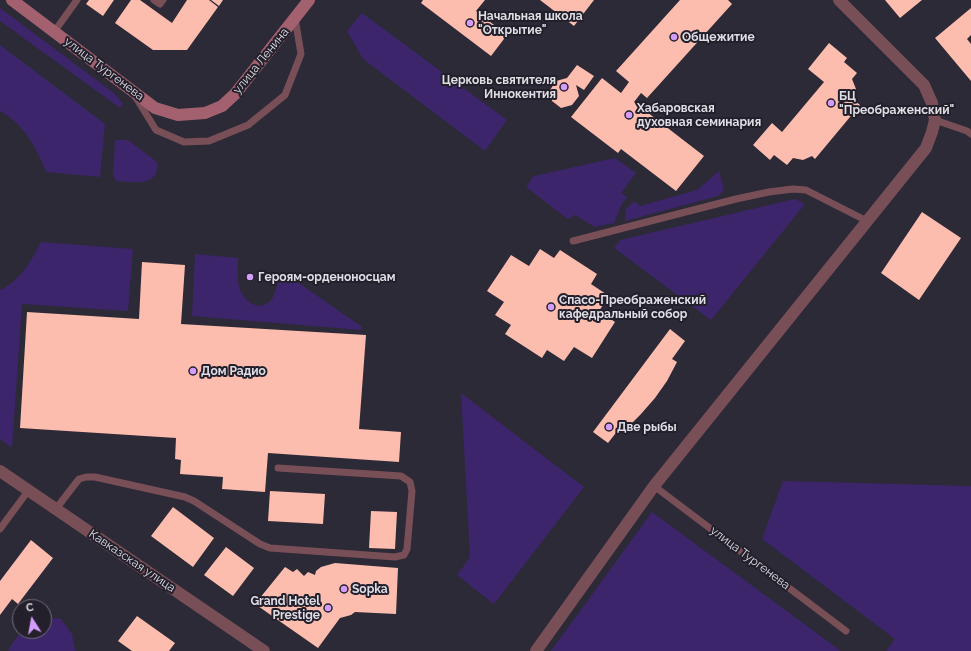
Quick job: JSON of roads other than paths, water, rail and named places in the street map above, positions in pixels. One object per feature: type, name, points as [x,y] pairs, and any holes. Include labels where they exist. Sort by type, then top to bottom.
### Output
[{"type":"main road","name":"улица Тургенева","points":[[12,0],[155,108],[178,115],[205,113]]},
{"type":"main road","name":"улица Ленина","points":[[205,113],[222,106],[235,94],[309,0]]},
{"type":"street","points":[[536,651],[654,486],[926,148],[935,120],[932,103],[924,85],[840,0]]},
{"type":"street","name":"Кавказская улица","points":[[0,471],[55,510],[264,651]]},
{"type":"lane","points":[[54,32],[77,0]]},
{"type":"lane","points":[[154,0],[160,4],[163,0]]},
{"type":"lane","points":[[132,91],[156,130],[184,142],[209,141],[248,125],[284,95],[301,54],[295,18]]},
{"type":"lane","points":[[935,120],[967,131],[971,134]]},
{"type":"lane","points":[[573,241],[736,199],[793,189],[806,190],[867,221]]},
{"type":"lane","points":[[55,510],[79,479],[95,477],[185,497],[194,501],[260,544],[270,548],[395,556],[404,555],[407,548],[412,491],[410,482],[401,476],[278,468]]},
{"type":"lane","name":"улица Тургенева","points":[[654,486],[846,631]]},
{"type":"lane","points":[[0,529],[28,491]]},
{"type":"place","name":"Начальная школа \"Открытие\"","points":[[470,23]]},
{"type":"place","name":"Общежитие","points":[[674,37]]},
{"type":"place","name":"Церковь святителя Иннокентия","points":[[564,87]]},
{"type":"place","name":"БЦ \"Преображенский\"","points":[[831,103]]},
{"type":"place","name":"Хабаровская духовная семинария","points":[[629,115]]},
{"type":"place","name":"Героям-орденоносцам","points":[[250,277]]},
{"type":"place","name":"Спасо-Преображенский кафедральный собор","points":[[551,307]]},
{"type":"place","name":"Дом Радио","points":[[193,371]]},
{"type":"place","name":"Две рыбы","points":[[609,427]]},
{"type":"place","name":"Sopka","points":[[344,589]]},
{"type":"place","name":"Grand Hotel Prestige","points":[[328,608]]}]
